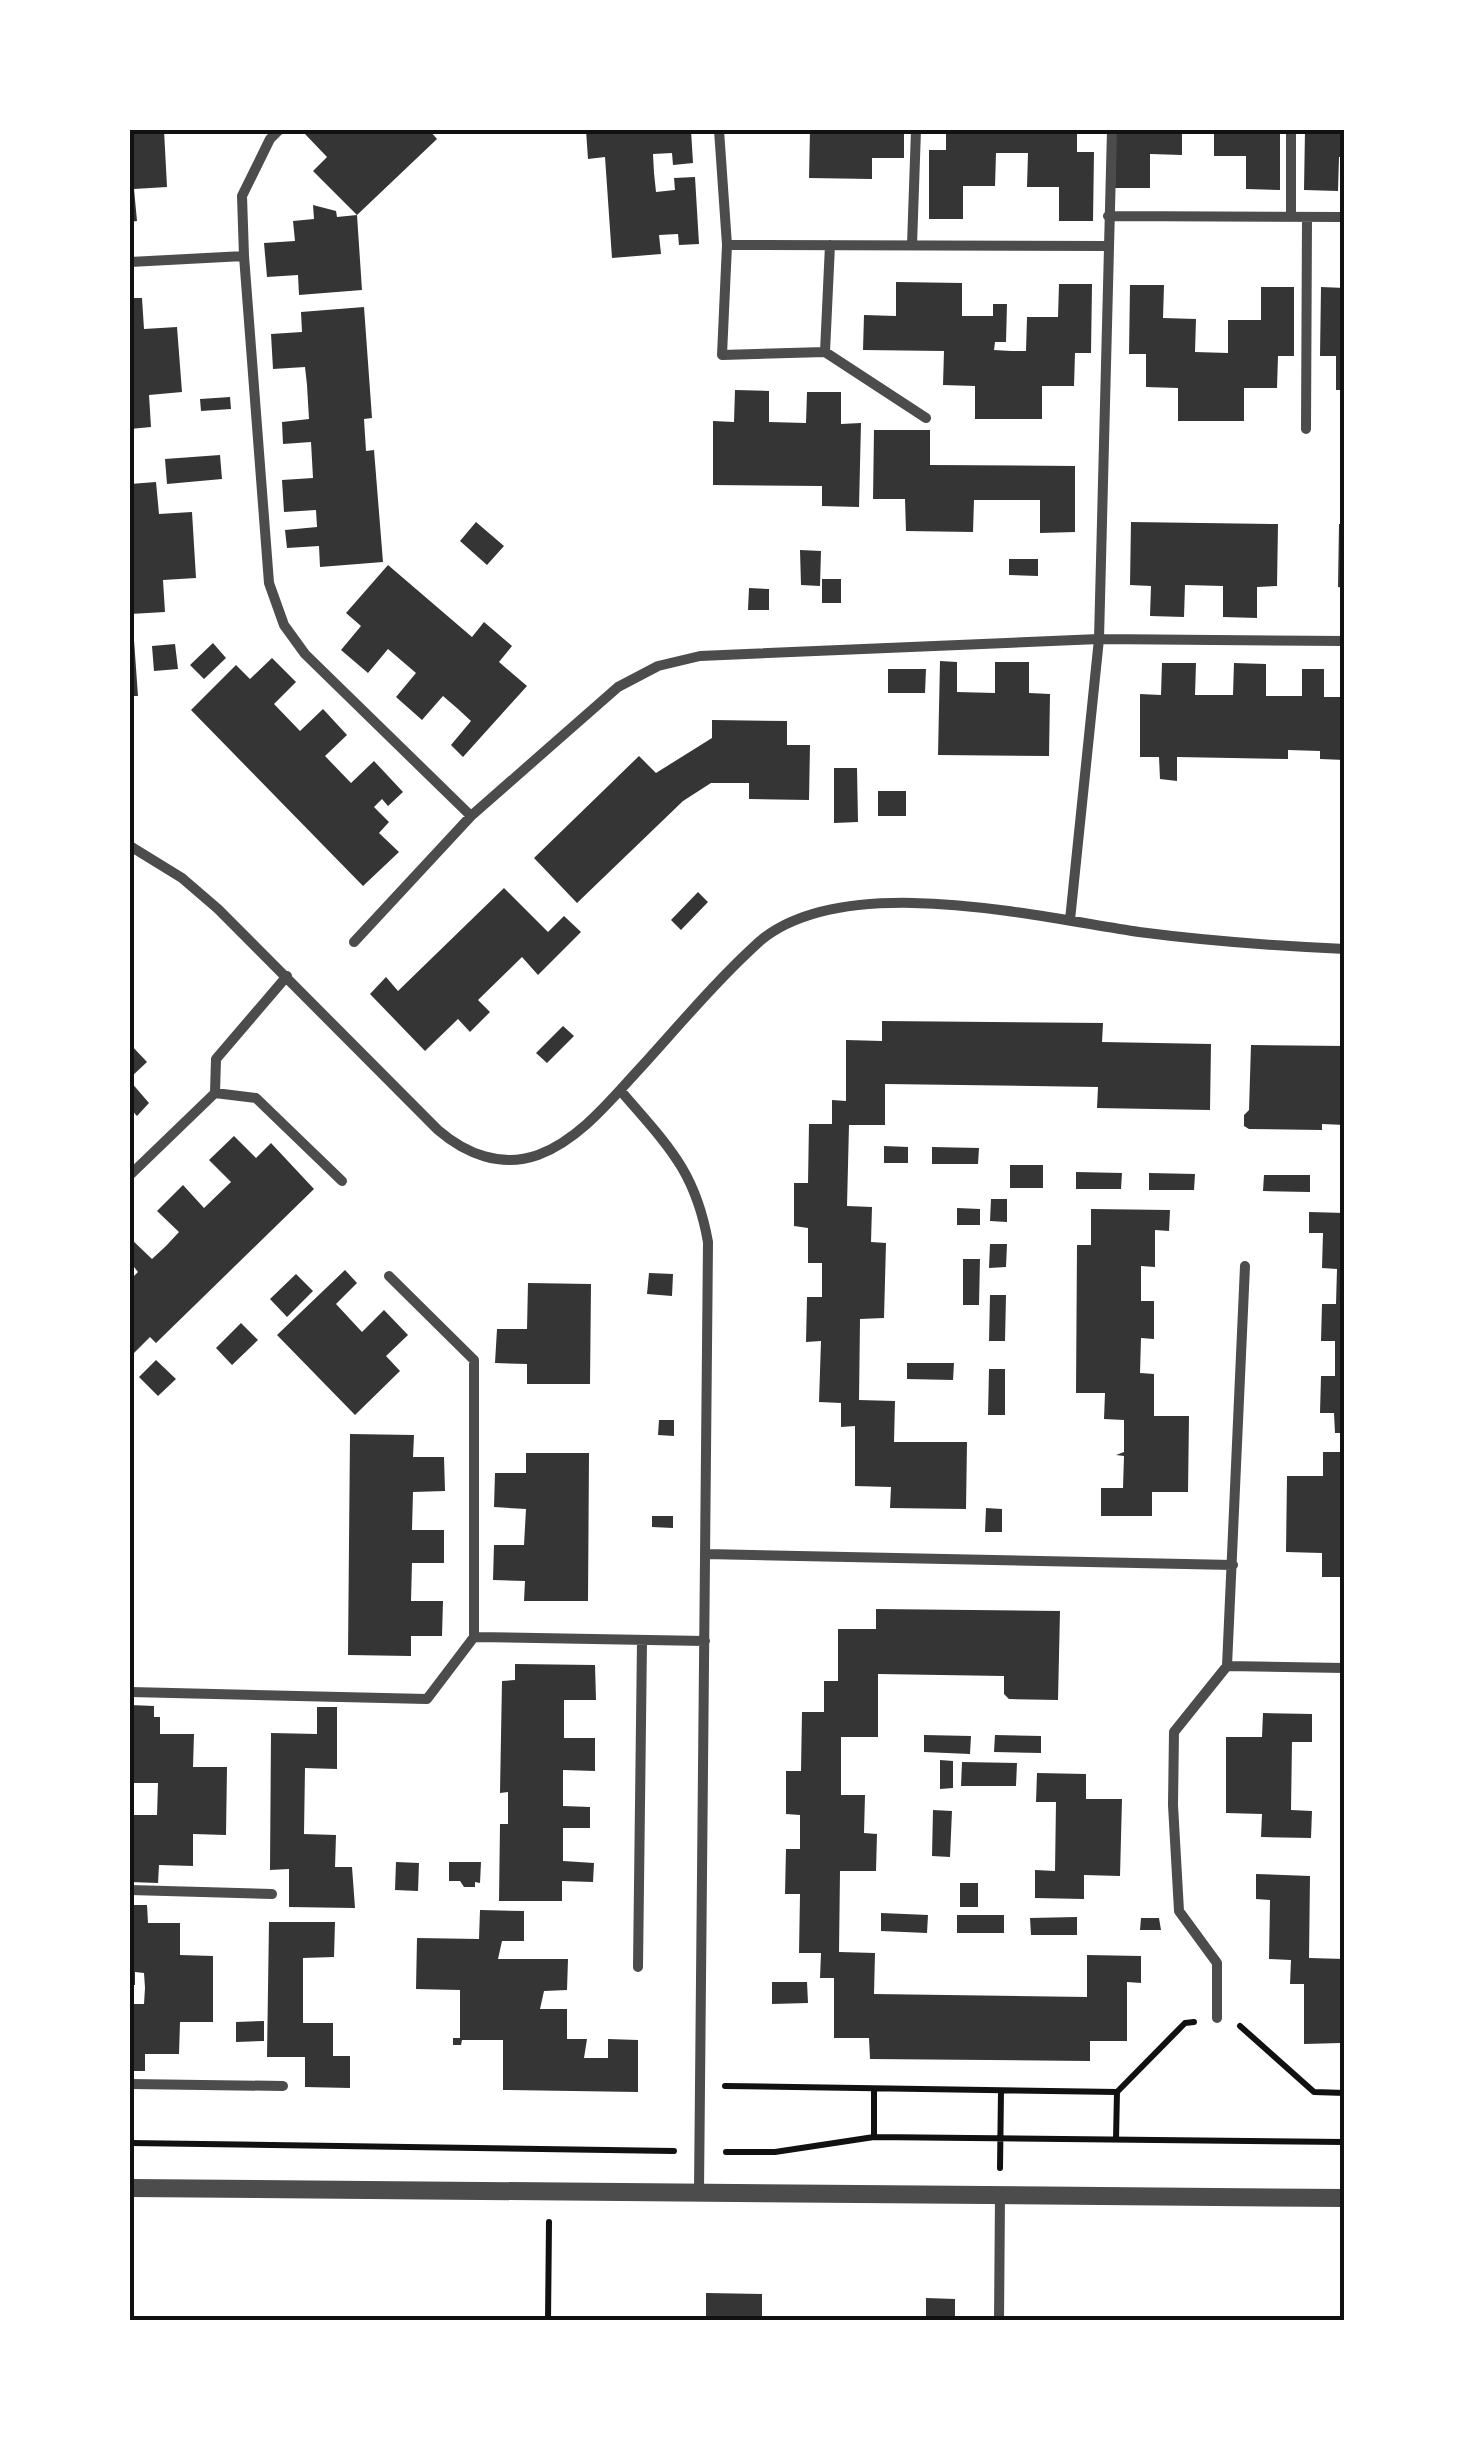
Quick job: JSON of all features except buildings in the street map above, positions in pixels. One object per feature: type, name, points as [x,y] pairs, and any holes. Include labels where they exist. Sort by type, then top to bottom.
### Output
[{"type":"street","points":[[278,130],[270,138],[242,196],[269,583],[284,626],[304,654],[472,816]]},
{"type":"street","points":[[719,130],[727,245],[722,355],[825,352],[926,418]]},
{"type":"street","points":[[912,245],[916,130]]},
{"type":"street","points":[[1070,920],[1100,639],[1112,130]]},
{"type":"street","points":[[1291,130],[1291,216]]},
{"type":"street","points":[[1108,216],[1345,217]]},
{"type":"street","points":[[1306,429],[1307,217]]},
{"type":"street","points":[[727,245],[1108,246]]},
{"type":"street","points":[[825,352],[830,246]]},
{"type":"street","points":[[130,262],[244,256]]},
{"type":"street","points":[[354,942],[472,816],[618,686],[658,666],[700,656],[1100,639],[1345,641]]},
{"type":"street","points":[[130,846],[194,888],[287,976],[438,1130],[464,1150],[479,1156],[510,1159],[538,1154],[570,1136],[620,1090],[748,951],[773,930],[834,906],[918,905],[1070,920],[1202,939],[1345,948]]},
{"type":"street","points":[[130,1175],[215,1093],[216,1060],[287,976]]},
{"type":"street","points":[[620,1090],[683,1166],[704,1221],[709,1266],[699,2192]]},
{"type":"street","points":[[215,1093],[256,1098],[342,1181]]},
{"type":"street","points":[[1216,2018],[1217,1963],[1180,1910],[1174,1732],[1227,1666],[1245,1266]]},
{"type":"street","points":[[130,1692],[427,1699],[474,1637],[474,1360],[389,1276]]},
{"type":"street","points":[[705,1554],[1232,1566]]},
{"type":"street","points":[[474,1637],[705,1641]]},
{"type":"street","points":[[638,1967],[642,1640]]},
{"type":"street","points":[[1227,1666],[1345,1668]]},
{"type":"street","points":[[130,1890],[272,1894]]},
{"type":"street","points":[[130,2084],[283,2086]]},
{"type":"street","points":[[130,2188],[1345,2198]]},
{"type":"street","points":[[999,2321],[1000,2195]]},
{"type":"path","points":[[1116,2139],[1117,2092],[1184,2024],[1216,2018],[1239,2024],[1314,2092],[1345,2093]]},
{"type":"path","points":[[699,2086],[1117,2092]]},
{"type":"path","points":[[874,2090],[874,2137]]},
{"type":"path","points":[[1000,2138],[1002,2091]]},
{"type":"path","points":[[130,2143],[528,2152],[775,2152],[874,2137],[1345,2142]]},
{"type":"path","points":[[548,2321],[549,2191]]}]
